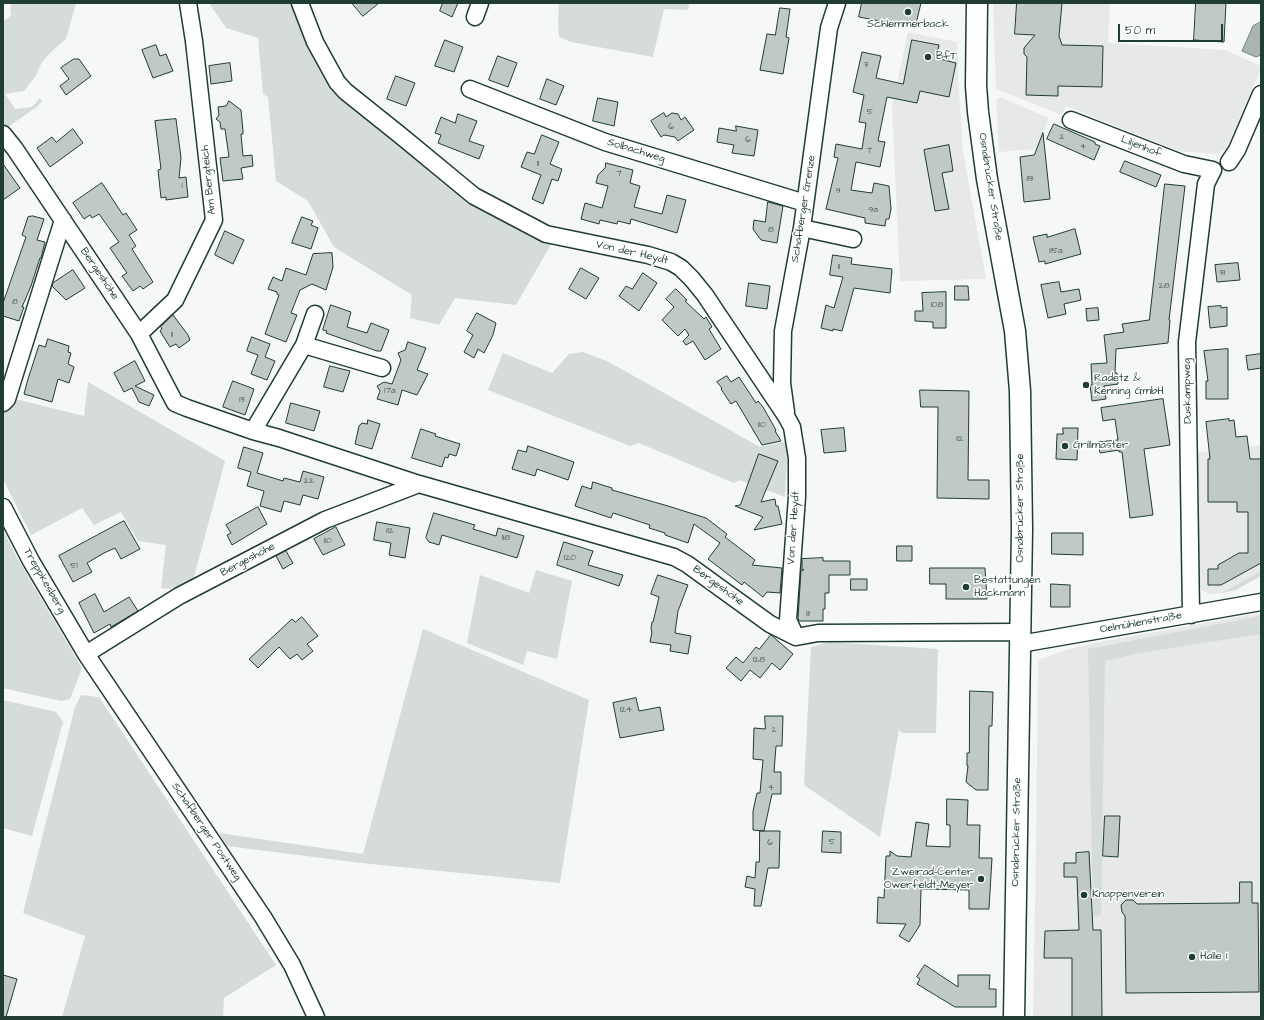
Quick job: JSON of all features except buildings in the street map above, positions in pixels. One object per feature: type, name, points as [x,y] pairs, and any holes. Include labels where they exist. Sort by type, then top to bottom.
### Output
[{"type":"main road","name":"Osnabrücker Straße","points":[[977,3],[976,86],[978,112],[987,179],[1015,331],[1020,391],[1022,522],[1014,1017]]},
{"type":"street","name":"Am Bergteich","points":[[140,334],[175,300],[214,220],[194,41],[188,3]]},
{"type":"street","name":"Von der Heydt","points":[[300,3],[315,42],[337,82],[345,92],[474,196],[546,234],[648,255],[671,262],[681,268],[706,295],[792,427],[797,458],[797,497],[788,620],[796,636]]},
{"type":"street","name":"Schafberger Grenze","points":[[786,416],[782,383],[783,331],[802,228],[829,28],[837,3]]},
{"type":"street","name":"Solbachweg","points":[[470,89],[605,142],[805,203]]},
{"type":"street","points":[[1229,162],[1237,150],[1261,94]]},
{"type":"street","name":"Liljenhof","points":[[1071,120],[1184,164],[1213,170]]},
{"type":"street","name":"Bergeshöhe","points":[[3,134],[15,149],[140,334],[175,403],[253,431],[279,438],[419,484],[674,557],[687,564],[770,624],[796,636]]},
{"type":"street","name":"Duskampweg","points":[[1191,614],[1187,342],[1206,184],[1213,170]]},
{"type":"street","points":[[3,403],[7,398],[63,220]]},
{"type":"street","points":[[802,228],[853,240]]},
{"type":"street","points":[[253,431],[304,345],[315,314]]},
{"type":"street","points":[[304,345],[382,368]]},
{"type":"street","name":"Bergeshöhe","points":[[86,654],[179,596],[325,520],[419,484]]},
{"type":"street","name":"Treppkesberg","points":[[3,507],[31,561],[86,654]]},
{"type":"street","name":"Oelmühlenstraße","points":[[1020,638],[1191,614],[1261,602]]},
{"type":"street","points":[[796,636],[818,633],[1020,638]]},
{"type":"street","name":"Schafberger Postweg","points":[[86,654],[263,917],[292,965],[316,1017]]},
{"type":"shaded area","points":[[12,3],[76,3],[66,39],[42,62],[35,77],[24,91],[5,94],[15,109],[32,107],[40,98],[42,101],[38,106],[5,129],[3,127],[3,20],[6,20],[11,15],[10,9]]},
{"type":"shaded area","points":[[209,3],[292,3],[324,74],[457,191],[481,209],[522,229],[553,241],[516,305],[455,298],[439,325],[410,318],[412,295],[334,247],[308,201],[276,181],[268,97],[263,94],[258,38],[226,28]]},
{"type":"shaded area","points":[[559,3],[689,3],[688,10],[664,9],[653,57],[571,42],[559,37]]},
{"type":"shaded area","points":[[993,3],[1110,3],[1108,43],[1225,50],[1261,66],[1261,69],[1226,149],[1215,154],[1178,151],[1066,106],[1062,115],[996,89]]},
{"type":"shaded area","points":[[1261,22],[1261,55],[1256,57],[1242,51],[1253,26]]},
{"type":"shaded area","points":[[908,32],[957,42],[963,152],[986,279],[900,281],[892,106]]},
{"type":"shaded area","points":[[1000,97],[1049,118],[1036,149],[999,152],[996,100]]},
{"type":"shaded area","points":[[583,352],[609,362],[760,447],[788,441],[785,497],[739,480],[734,483],[639,443],[630,446],[488,390],[503,353],[552,373],[569,354]]},
{"type":"shaded area","points":[[88,382],[225,461],[193,581],[170,589],[161,588],[166,545],[138,541],[121,512],[94,525],[82,508],[31,535],[3,479],[3,409],[11,398],[84,416]]},
{"type":"shaded area","points":[[1261,445],[1261,571],[1221,593],[1209,594],[1202,590],[1198,585],[1196,453]]},
{"type":"shaded area","points":[[3,530],[15,554],[82,668],[70,699],[61,701],[3,688]]},
{"type":"shaded area","points":[[536,570],[572,581],[557,659],[527,651],[523,665],[467,643],[480,575],[529,593]]},
{"type":"shaded area","points":[[1261,571],[1261,576],[1236,590],[1221,593]]},
{"type":"shaded area","points":[[1261,613],[1261,1017],[1033,1017],[1038,660],[1063,651],[1094,643]]},
{"type":"shaded area","points":[[1261,616],[1261,634],[1139,653],[1105,661],[1101,915],[1097,917],[1093,916],[1088,649]]},
{"type":"shaded area","points":[[423,629],[589,700],[560,883],[361,863],[227,846],[219,833],[363,854]]},
{"type":"shaded area","points":[[829,642],[938,649],[936,733],[902,733],[899,730],[880,837],[804,785],[811,647]]},
{"type":"shaded area","points":[[81,695],[99,697],[276,965],[224,998],[223,1017],[62,1017],[85,936],[23,913],[75,707]]},
{"type":"shaded area","points":[[3,700],[56,712],[63,722],[32,836],[3,828]]},
{"type":"place","name":"Schlemmerback","points":[[908,12]]},
{"type":"place","name":"BfT","points":[[928,57]]},
{"type":"place","name":"Radetz & Kenning GmbH","points":[[1086,385]]},
{"type":"place","name":"Grillmaster","points":[[1065,446]]},
{"type":"place","name":"Bestattungen Hackmann","points":[[966,587]]},
{"type":"place","name":"Zweirad-Center Owerfeldt-Meyer","points":[[981,879]]},
{"type":"place","name":"Knappenverein","points":[[1084,895]]},
{"type":"place","name":"Halle 1","points":[[1192,957]]}]
